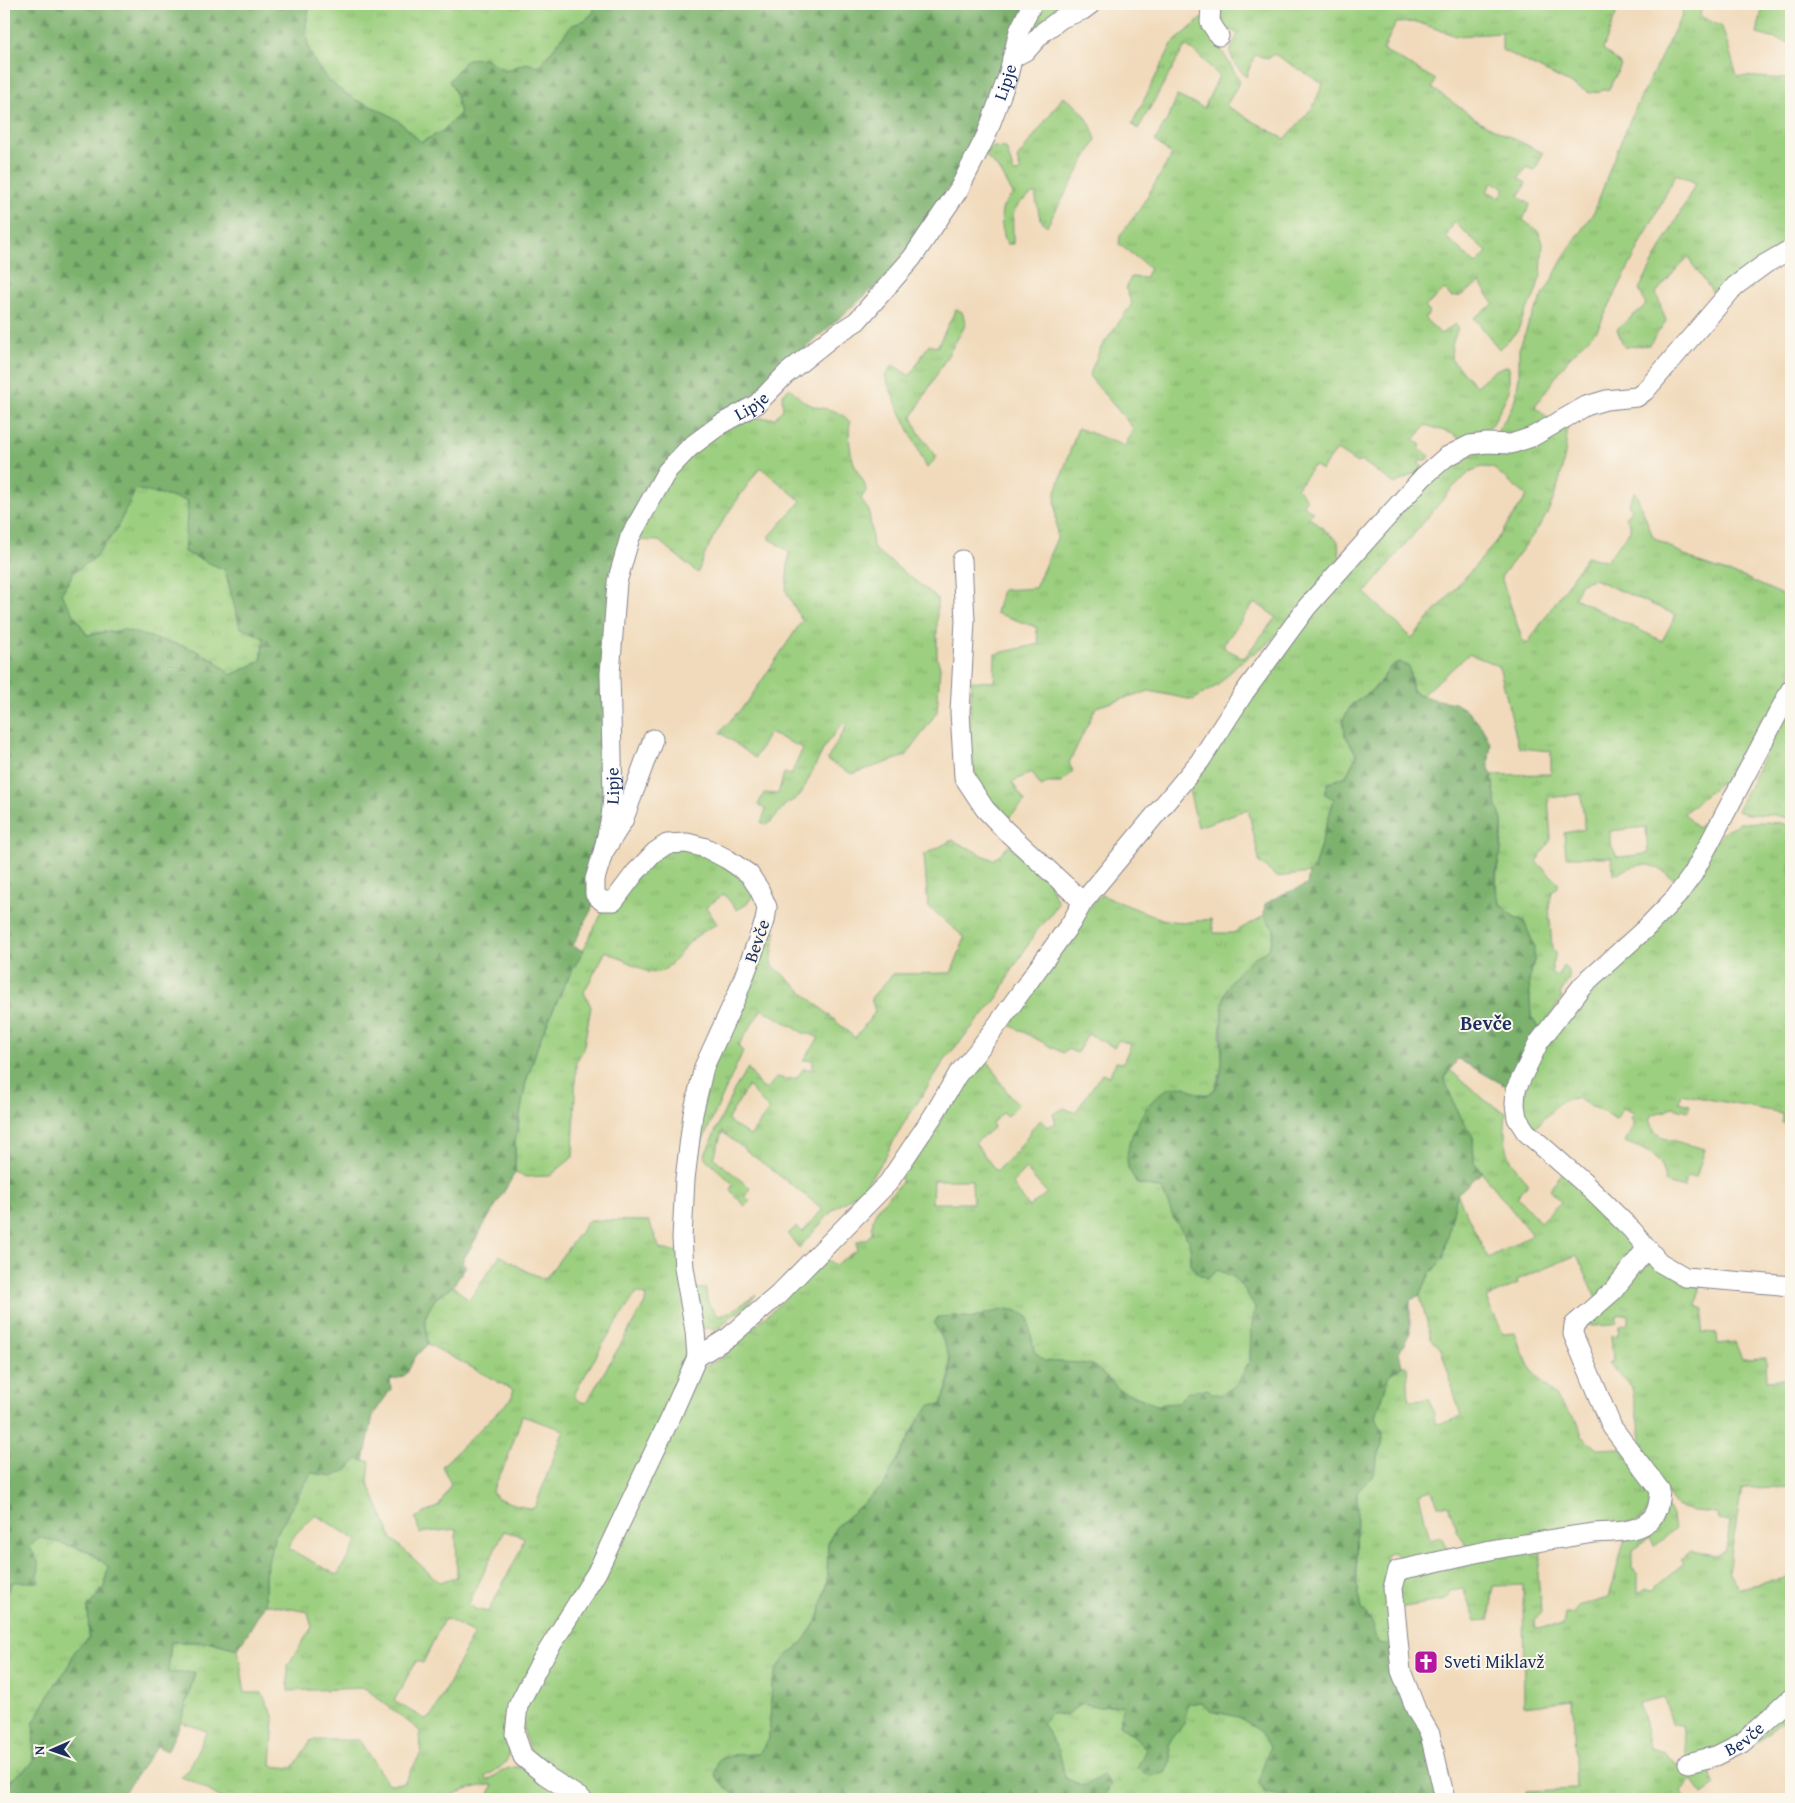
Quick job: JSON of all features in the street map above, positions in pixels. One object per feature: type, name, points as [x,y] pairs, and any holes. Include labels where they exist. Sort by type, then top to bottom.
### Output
[{"type":"street","name":"Lipje","points":[[603,853],[611,817],[613,796],[610,674],[617,582],[630,537],[666,471],[690,446],[720,424],[758,404],[786,374],[832,337],[857,321],[912,258],[959,189],[986,136],[1008,76],[1019,31],[1032,4]]},
{"type":"street","points":[[1012,58],[1027,50],[1043,32],[1062,18],[1083,10],[1091,4]]},
{"type":"street","points":[[1211,4],[1210,22],[1219,36]]},
{"type":"street","points":[[582,1799],[545,1775],[524,1757],[515,1734],[518,1706],[540,1663],[596,1572],[673,1412],[697,1357],[729,1337],[778,1294],[888,1183],[933,1116],[958,1074],[1000,1021],[1071,923],[1083,902],[1200,761],[1244,693],[1307,607],[1423,477],[1446,457],[1470,445],[1487,443],[1511,444],[1532,437],[1586,406],[1606,400],[1637,397],[1645,391],[1735,286],[1765,264],[1791,249]]},
{"type":"street","points":[[962,560],[965,621],[960,712],[964,777],[984,809],[1006,832],[1083,902]]},
{"type":"street","points":[[1791,689],[1693,874],[1676,897],[1645,929],[1582,986],[1538,1042],[1516,1090],[1515,1104],[1517,1118],[1526,1132],[1584,1183],[1632,1230],[1659,1262],[1685,1277],[1791,1286]]},
{"type":"street","name":"Bevče","points":[[653,739],[623,821],[603,853],[595,879],[595,894],[602,901],[614,901],[635,873],[661,848],[667,844],[687,843],[713,852],[749,874],[760,889],[767,907],[765,921],[737,995],[704,1067],[693,1114],[685,1179],[682,1238],[684,1268],[695,1331],[697,1357]]},
{"type":"street","points":[[1445,1799],[1430,1734],[1417,1712],[1401,1671],[1393,1588],[1398,1570],[1506,1547],[1594,1533],[1622,1531],[1646,1524],[1656,1514],[1660,1490],[1612,1427],[1573,1334],[1574,1326],[1613,1291],[1647,1248]]},
{"type":"street","name":"Bevče","points":[[1688,1763],[1716,1756],[1742,1743],[1791,1698]]},
{"type":"green space","points":[[4,4],[311,4],[306,32],[308,45],[319,69],[339,89],[356,100],[396,119],[421,142],[441,132],[460,114],[455,92],[449,81],[467,59],[485,58],[505,71],[526,63],[539,67],[571,26],[585,20],[594,12],[591,4],[1025,4],[998,85],[964,165],[885,278],[749,397],[727,413],[632,516],[594,904],[573,946],[583,951],[564,986],[540,1039],[526,1082],[515,1143],[515,1173],[462,1262],[466,1266],[453,1286],[436,1297],[425,1317],[428,1344],[416,1356],[405,1375],[390,1380],[391,1389],[373,1415],[364,1461],[358,1459],[347,1470],[332,1477],[311,1473],[274,1538],[265,1575],[265,1604],[238,1649],[211,1642],[171,1642],[168,1673],[195,1672],[181,1722],[167,1751],[157,1746],[118,1799],[4,1799],[4,1781],[11,1780],[33,1763],[34,1722],[56,1683],[67,1669],[76,1649],[89,1638],[88,1607],[104,1587],[108,1566],[88,1551],[39,1537],[30,1547],[39,1564],[38,1582],[12,1582],[4,1598]],"holes":[[[136,489],[188,501],[184,552],[225,570],[240,627],[264,638],[261,661],[231,675],[215,661],[195,650],[180,645],[124,630],[87,635],[61,594],[74,572],[93,559],[115,532]]]},
{"type":"green space","points":[[311,4],[591,4],[594,12],[585,20],[571,26],[539,67],[526,63],[505,71],[485,58],[449,81],[455,92],[460,114],[441,132],[421,142],[396,119],[356,100],[339,89],[319,69],[308,45],[306,32]]},
{"type":"green space","points":[[1036,4],[1072,4],[1052,17],[1027,44],[1025,29]]},
{"type":"green space","points":[[1217,4],[1617,4],[1616,14],[1603,49],[1621,65],[1609,89],[1590,93],[1502,50],[1502,33],[1456,36],[1417,22],[1396,23],[1383,50],[1436,80],[1432,88],[1482,123],[1543,153],[1535,170],[1526,167],[1519,178],[1526,183],[1519,197],[1530,204],[1523,220],[1539,232],[1543,243],[1541,275],[1534,297],[1517,332],[1499,349],[1474,318],[1494,304],[1480,283],[1460,296],[1451,297],[1445,289],[1425,307],[1430,313],[1424,318],[1441,334],[1455,324],[1458,327],[1452,345],[1451,359],[1476,386],[1495,370],[1506,366],[1509,367],[1509,391],[1493,424],[1483,432],[1462,440],[1453,434],[1426,425],[1414,440],[1421,445],[1419,449],[1430,456],[1427,460],[1420,460],[1419,464],[1424,468],[1395,484],[1362,461],[1357,463],[1337,450],[1321,470],[1314,465],[1297,488],[1307,499],[1303,505],[1313,512],[1309,517],[1338,541],[1341,557],[1270,642],[1238,664],[1218,685],[1193,700],[1149,691],[1096,707],[1069,763],[1073,771],[1061,783],[1047,783],[1041,787],[1032,772],[1012,782],[1025,802],[1005,821],[987,801],[974,770],[970,734],[971,681],[994,682],[995,654],[1039,644],[1036,627],[996,613],[1002,590],[1035,588],[1057,538],[1055,495],[1078,428],[1125,446],[1133,428],[1089,376],[1100,349],[1132,304],[1126,289],[1131,277],[1145,278],[1150,268],[1119,244],[1120,236],[1139,210],[1172,155],[1155,141],[1169,116],[1177,96],[1204,108],[1219,76],[1196,53],[1185,46],[1138,129],[1132,124],[1172,44],[1202,18],[1240,81],[1226,106],[1285,139],[1313,107],[1323,84],[1274,54],[1268,59],[1255,54],[1246,77],[1232,59],[1231,54],[1232,46],[1238,34],[1231,30],[1220,30]],"holes":[[[1492,182],[1505,188],[1500,198],[1487,191]],[[1454,222],[1487,252],[1476,264],[1446,237]],[[1253,604],[1257,604],[1276,617],[1244,658],[1224,648],[1224,644]]]},
{"type":"green space","points":[[1685,4],[1702,4],[1700,16],[1722,27],[1737,76],[1791,79],[1791,242],[1717,298],[1687,257],[1656,293],[1666,321],[1649,345],[1624,347],[1617,329],[1646,305],[1639,289],[1696,183],[1676,174],[1597,330],[1569,358],[1535,406],[1550,420],[1525,433],[1498,438],[1498,430],[1515,399],[1519,377],[1519,349],[1530,320],[1565,255],[1595,210],[1632,115],[1681,17]]},
{"type":"green space","points":[[1763,4],[1791,4],[1791,43],[1757,34]]},
{"type":"green space","points":[[1063,97],[1076,106],[1084,115],[1091,126],[1096,140],[1047,226],[1040,219],[1035,193],[1026,198],[1016,209],[1013,220],[1013,244],[1007,244],[1001,215],[1005,203],[1013,194],[1001,172],[984,154],[993,147],[1006,148],[1014,173],[1021,172],[1017,159]]},
{"type":"green space","points":[[956,309],[962,312],[966,324],[912,417],[919,433],[937,457],[927,468],[885,376],[893,365],[910,376],[929,344],[937,347]]},
{"type":"green space","points":[[790,388],[805,402],[839,413],[850,422],[851,450],[855,466],[866,491],[861,499],[869,511],[873,548],[937,598],[937,658],[940,667],[937,712],[906,756],[852,774],[827,760],[846,726],[844,722],[826,744],[800,796],[785,805],[771,822],[766,824],[761,823],[766,809],[758,805],[764,793],[778,794],[784,773],[791,775],[803,748],[769,733],[755,758],[720,732],[748,701],[802,621],[786,591],[789,552],[768,538],[801,501],[760,467],[717,531],[698,573],[659,541],[634,540],[676,468],[728,427],[755,418],[775,418],[783,409],[782,395]]},
{"type":"green space","points":[[1567,423],[1564,461],[1548,511],[1543,521],[1501,577],[1522,639],[1527,644],[1587,556],[1607,560],[1630,530],[1630,522],[1625,518],[1632,507],[1628,505],[1635,491],[1653,537],[1699,563],[1746,578],[1791,599],[1791,679],[1731,794],[1720,783],[1684,813],[1697,828],[1711,816],[1718,820],[1678,880],[1658,868],[1646,865],[1635,866],[1613,875],[1612,857],[1566,857],[1564,833],[1585,829],[1581,794],[1548,798],[1551,839],[1536,862],[1558,882],[1558,887],[1552,892],[1549,906],[1552,949],[1556,952],[1551,973],[1558,976],[1563,966],[1569,971],[1569,979],[1560,994],[1562,998],[1540,1030],[1531,1017],[1529,981],[1534,960],[1524,921],[1509,913],[1501,903],[1497,891],[1496,878],[1502,821],[1496,803],[1492,775],[1551,774],[1551,751],[1519,748],[1499,666],[1469,654],[1422,695],[1413,692],[1409,667],[1391,666],[1374,688],[1352,704],[1345,735],[1357,755],[1334,799],[1314,868],[1309,873],[1277,877],[1260,863],[1248,809],[1198,827],[1188,786],[1264,668],[1414,497],[1453,463],[1476,453]],"holes":[[[1482,467],[1493,468],[1527,496],[1491,548],[1412,638],[1365,593],[1452,488],[1471,471]],[[1594,579],[1676,615],[1662,641],[1574,598],[1581,583]],[[1646,827],[1648,854],[1617,857],[1610,842],[1610,831]]]},
{"type":"green space","points":[[136,489],[188,501],[185,552],[225,570],[240,627],[264,638],[261,661],[231,675],[215,660],[180,645],[107,631],[87,635],[61,594],[74,572],[93,559],[115,532]]},
{"type":"green space","points":[[1400,662],[1409,667],[1413,692],[1433,699],[1455,703],[1468,711],[1481,726],[1491,744],[1488,766],[1492,775],[1496,803],[1502,821],[1501,851],[1496,872],[1496,891],[1501,905],[1514,917],[1524,921],[1534,945],[1534,960],[1529,981],[1531,1017],[1540,1030],[1514,1087],[1506,1086],[1458,1059],[1444,1078],[1458,1113],[1473,1137],[1474,1162],[1482,1172],[1457,1194],[1443,1259],[1430,1273],[1420,1295],[1410,1301],[1410,1333],[1399,1353],[1402,1366],[1390,1374],[1376,1417],[1383,1432],[1382,1444],[1372,1477],[1357,1492],[1356,1580],[1362,1609],[1373,1624],[1378,1643],[1392,1645],[1429,1742],[1439,1799],[1299,1799],[1266,1793],[1258,1782],[1270,1746],[1261,1732],[1239,1717],[1210,1711],[1202,1702],[1188,1704],[1185,1722],[1169,1743],[1171,1761],[1165,1773],[1149,1776],[1137,1768],[1146,1749],[1134,1736],[1119,1725],[1123,1705],[1100,1707],[1082,1703],[1066,1715],[1051,1713],[1042,1723],[1059,1751],[1065,1778],[1084,1786],[1103,1775],[1111,1784],[1105,1795],[1107,1799],[740,1799],[722,1785],[715,1774],[718,1761],[730,1755],[758,1754],[769,1739],[772,1685],[777,1669],[785,1658],[802,1643],[819,1617],[827,1582],[828,1543],[836,1527],[884,1485],[918,1421],[930,1405],[941,1405],[949,1385],[951,1372],[946,1350],[934,1323],[938,1317],[974,1318],[1008,1309],[1018,1311],[1028,1317],[1034,1351],[1045,1361],[1093,1365],[1120,1390],[1156,1405],[1177,1403],[1188,1392],[1208,1389],[1213,1394],[1222,1395],[1237,1384],[1250,1361],[1251,1330],[1255,1308],[1245,1290],[1234,1277],[1218,1270],[1207,1278],[1198,1274],[1191,1264],[1190,1242],[1174,1219],[1162,1189],[1138,1184],[1130,1171],[1127,1158],[1129,1147],[1137,1123],[1151,1102],[1159,1094],[1169,1088],[1181,1086],[1206,1095],[1213,1091],[1218,1083],[1222,1059],[1223,1005],[1227,989],[1240,970],[1253,958],[1266,951],[1271,944],[1274,929],[1264,916],[1265,904],[1281,895],[1307,885],[1309,873],[1314,868],[1334,799],[1325,794],[1328,783],[1346,776],[1357,755],[1345,735],[1343,719],[1352,704],[1364,697],[1379,684],[1391,666]]},
{"type":"green space","points":[[1791,702],[1791,819],[1775,815],[1747,814],[1737,811]]},
{"type":"green space","points":[[1740,823],[1781,823],[1791,826],[1791,1125],[1782,1123],[1782,1113],[1681,1094],[1679,1102],[1690,1105],[1688,1111],[1673,1107],[1667,1111],[1652,1114],[1649,1120],[1654,1131],[1663,1138],[1705,1149],[1696,1178],[1688,1176],[1684,1188],[1666,1183],[1660,1162],[1649,1152],[1625,1142],[1635,1123],[1631,1119],[1634,1113],[1623,1108],[1616,1119],[1576,1098],[1568,1099],[1557,1105],[1535,1127],[1527,1119],[1524,1109],[1524,1096],[1527,1082],[1549,1033],[1726,830]]},
{"type":"green space","points":[[952,840],[993,860],[1010,845],[1049,882],[1058,903],[1047,920],[1038,929],[1009,975],[999,996],[946,1058],[901,1128],[885,1157],[862,1190],[834,1209],[799,1248],[788,1234],[796,1227],[803,1232],[823,1209],[722,1132],[714,1158],[750,1188],[745,1196],[750,1201],[745,1206],[730,1190],[733,1184],[704,1157],[734,1090],[748,1068],[759,1085],[766,1090],[777,1077],[786,1079],[797,1078],[803,1069],[813,1069],[813,1060],[803,1060],[819,1038],[805,1034],[762,1009],[738,1046],[743,1051],[697,1153],[707,1081],[766,935],[772,931],[776,931],[771,964],[855,1038],[875,1012],[871,998],[893,974],[951,973],[965,938],[928,906],[924,855]],"holes":[[[748,1086],[769,1110],[750,1136],[732,1124],[728,1119]]]},
{"type":"green space","points":[[688,846],[729,865],[755,892],[747,904],[737,910],[724,894],[706,907],[717,924],[694,938],[671,964],[661,971],[655,973],[648,972],[606,951],[584,992],[591,1007],[583,1050],[576,1062],[573,1157],[550,1176],[526,1177],[515,1173],[515,1143],[526,1082],[540,1039],[564,986],[604,909],[660,853]]},
{"type":"green space","points":[[1101,895],[1162,919],[1183,923],[1211,919],[1214,933],[1233,933],[1264,916],[1274,929],[1272,940],[1266,952],[1255,957],[1225,994],[1220,1034],[1223,1065],[1214,1090],[1208,1094],[1197,1094],[1184,1086],[1128,1167],[1137,1184],[1162,1189],[1174,1219],[1190,1242],[1191,1264],[1207,1278],[1218,1270],[1234,1277],[1245,1290],[1255,1308],[1251,1330],[1250,1361],[1237,1384],[1222,1395],[1188,1392],[1177,1403],[1156,1405],[1120,1390],[1093,1365],[1045,1361],[1034,1351],[1028,1317],[988,1313],[974,1318],[954,1316],[934,1323],[944,1341],[949,1356],[950,1378],[941,1405],[918,1421],[884,1485],[836,1527],[828,1543],[827,1582],[819,1617],[802,1643],[785,1658],[777,1669],[772,1685],[769,1739],[759,1754],[730,1755],[740,1799],[591,1799],[533,1754],[524,1734],[526,1700],[700,1369],[722,1358],[787,1297],[823,1257],[835,1265],[857,1250],[857,1242],[866,1240],[872,1233],[872,1224],[877,1210],[902,1182],[900,1177],[931,1132],[938,1126],[957,1088],[978,1058],[991,1065],[1003,1086],[1018,1105],[1007,1116],[1003,1113],[992,1123],[994,1127],[975,1143],[996,1171],[1017,1151],[1035,1125],[1041,1120],[1047,1127],[1056,1123],[1053,1114],[1064,1108],[1075,1113],[1102,1073],[1109,1076],[1116,1062],[1123,1063],[1131,1044],[1119,1040],[1114,1047],[1088,1034],[1077,1053],[1067,1049],[1063,1053],[1008,1024],[1084,914]],"holes":[[[1026,1169],[1047,1193],[1029,1207],[1012,1183]],[[933,1180],[972,1180],[973,1203],[932,1203]]]},
{"type":"green space","points":[[1450,1070],[1486,1101],[1506,1113],[1505,1135],[1508,1151],[1515,1166],[1528,1184],[1517,1197],[1540,1222],[1561,1202],[1549,1189],[1564,1171],[1583,1186],[1637,1250],[1598,1302],[1577,1255],[1517,1280],[1518,1284],[1486,1298],[1503,1334],[1514,1333],[1529,1366],[1578,1422],[1582,1436],[1598,1449],[1622,1448],[1656,1498],[1641,1521],[1470,1550],[1458,1532],[1448,1505],[1438,1505],[1431,1490],[1419,1494],[1430,1540],[1441,1537],[1448,1550],[1402,1563],[1393,1551],[1385,1555],[1389,1565],[1392,1645],[1378,1644],[1373,1624],[1362,1609],[1356,1580],[1357,1492],[1372,1477],[1382,1444],[1383,1432],[1376,1417],[1390,1374],[1402,1366],[1407,1366],[1409,1400],[1430,1399],[1436,1424],[1461,1416],[1441,1349],[1431,1338],[1420,1295],[1430,1273],[1443,1259],[1457,1194],[1488,1258],[1527,1238],[1531,1234],[1474,1162],[1473,1137],[1458,1113],[1443,1078]]},
{"type":"green space","points":[[589,1220],[649,1221],[660,1249],[679,1252],[690,1326],[688,1367],[509,1734],[509,1751],[506,1761],[485,1777],[488,1780],[510,1768],[523,1768],[573,1799],[545,1799],[535,1794],[529,1799],[487,1799],[493,1785],[486,1785],[441,1799],[223,1799],[192,1781],[181,1777],[190,1767],[207,1731],[181,1722],[195,1673],[168,1673],[171,1642],[211,1642],[238,1649],[245,1693],[262,1693],[274,1718],[271,1766],[293,1768],[311,1740],[359,1740],[388,1784],[404,1783],[421,1753],[420,1731],[365,1688],[288,1691],[288,1665],[312,1627],[308,1612],[265,1604],[265,1575],[274,1538],[311,1473],[328,1475],[347,1470],[359,1458],[370,1462],[368,1482],[392,1539],[439,1582],[457,1577],[456,1529],[420,1533],[415,1518],[439,1506],[451,1484],[442,1466],[512,1398],[513,1390],[428,1344],[426,1324],[428,1310],[436,1298],[453,1286],[469,1300],[500,1255],[526,1271],[545,1279]],"holes":[[[637,1292],[646,1296],[645,1303],[586,1403],[579,1401],[575,1397],[575,1393],[603,1344]],[[522,1416],[564,1430],[535,1507],[530,1509],[496,1498],[492,1492],[507,1460]],[[316,1515],[358,1541],[337,1575],[289,1549],[293,1538]],[[504,1531],[524,1537],[520,1551],[488,1612],[475,1609],[469,1603]],[[447,1619],[474,1633],[432,1716],[426,1720],[394,1701],[416,1661],[423,1663],[443,1621]]]},
{"type":"green space","points":[[1644,1262],[1652,1262],[1696,1282],[1699,1289],[1697,1306],[1704,1309],[1702,1333],[1717,1334],[1718,1344],[1735,1342],[1742,1359],[1766,1358],[1767,1380],[1791,1378],[1791,1487],[1742,1488],[1728,1572],[1739,1588],[1791,1577],[1791,1714],[1761,1739],[1743,1750],[1687,1759],[1682,1725],[1672,1724],[1664,1697],[1639,1703],[1649,1748],[1664,1752],[1677,1765],[1709,1770],[1716,1785],[1703,1794],[1692,1779],[1681,1791],[1686,1799],[1527,1799],[1526,1791],[1576,1789],[1573,1700],[1524,1706],[1523,1585],[1494,1586],[1489,1620],[1476,1621],[1463,1589],[1450,1591],[1446,1600],[1398,1608],[1399,1584],[1407,1572],[1542,1546],[1538,1573],[1541,1612],[1535,1620],[1536,1628],[1563,1626],[1565,1614],[1574,1614],[1578,1606],[1609,1598],[1626,1534],[1665,1505],[1672,1515],[1674,1530],[1655,1546],[1650,1538],[1632,1550],[1632,1568],[1638,1574],[1638,1593],[1647,1588],[1653,1589],[1684,1563],[1681,1560],[1691,1551],[1716,1555],[1726,1550],[1730,1522],[1718,1520],[1717,1513],[1693,1511],[1676,1506],[1636,1449],[1640,1448],[1642,1438],[1632,1388],[1608,1363],[1613,1361],[1611,1336],[1618,1335],[1619,1326],[1628,1324],[1628,1314],[1617,1315],[1617,1323],[1612,1325],[1591,1326],[1589,1323]]},
{"type":"green space","points":[[691,1288],[706,1289],[709,1304],[719,1316],[730,1312],[756,1295],[742,1310],[731,1316],[721,1327],[714,1329],[701,1328]]},
{"type":"green space","points":[[39,1537],[88,1551],[108,1566],[104,1587],[88,1607],[89,1638],[76,1649],[67,1669],[56,1683],[34,1722],[33,1763],[11,1780],[4,1781],[4,1598],[30,1547]]},
{"type":"green space","points":[[1202,1702],[1210,1711],[1239,1717],[1261,1731],[1270,1746],[1266,1793],[1299,1799],[1107,1799],[1105,1795],[1065,1778],[1059,1751],[1041,1723],[1051,1713],[1066,1715],[1081,1703],[1100,1707],[1123,1705],[1119,1725],[1147,1749],[1171,1761],[1169,1743],[1185,1722],[1188,1704]]},
{"type":"place","name":"Sveti Miklavž","points":[[1426,1662]]},
{"type":"district","name":"Bevče","points":[[1486,1023]]}]
